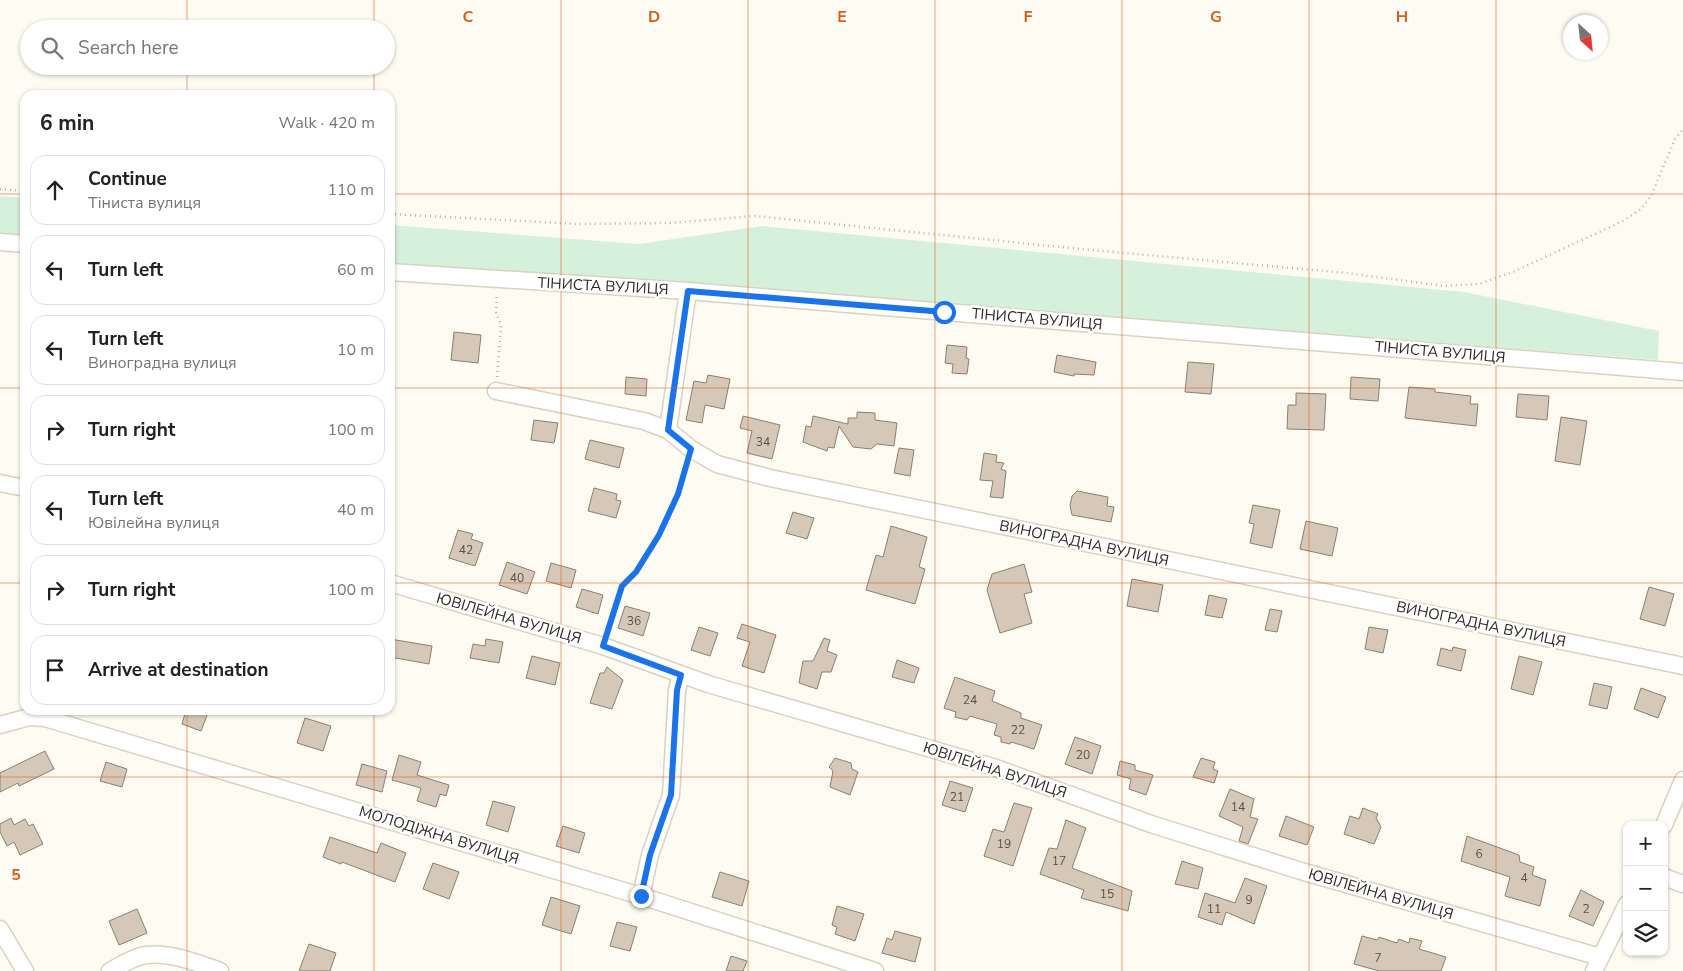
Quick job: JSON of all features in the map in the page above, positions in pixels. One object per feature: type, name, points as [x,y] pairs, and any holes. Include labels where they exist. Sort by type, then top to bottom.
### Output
[{"type":"street","points":[[0,242],[20,244]]},
{"type":"street","name":"ТІНИСТА ВУЛИЦЯ","points":[[395,272],[688,291],[1683,372]]},
{"type":"street","points":[[668,430],[688,291]]},
{"type":"street","name":"ВИНОГРАДНА ВУЛИЦЯ","points":[[496,391],[644,422],[668,430],[691,449],[718,464],[770,478],[1683,666]]},
{"type":"street","points":[[0,483],[20,487]]},
{"type":"street","name":"ЮВІЛЕЙНА ВУЛИЦЯ","points":[[395,585],[603,646],[708,684],[993,767],[1154,825],[1597,964]]},
{"type":"street","points":[[641,896],[650,855],[671,795],[677,690],[681,675]]},
{"type":"street","name":"МОЛОДІЖНА ВУЛИЦЯ","points":[[0,725],[29,717],[45,718],[641,896],[875,971]]},
{"type":"street","points":[[1666,821],[1683,780]]},
{"type":"street","points":[[1668,878],[1683,884]]},
{"type":"street","points":[[1597,964],[1624,911]]},
{"type":"street","points":[[0,930],[25,971]]},
{"type":"street","points":[[110,971],[146,955],[160,955],[199,963],[220,971]]},
{"type":"path","points":[[395,214],[578,224],[669,223],[755,216],[1091,250],[1347,273],[1444,286],[1479,284],[1524,267],[1623,220],[1641,209],[1651,196],[1675,139],[1683,129]]},
{"type":"path","points":[[0,189],[20,191]]},
{"type":"path","points":[[496,391],[501,326],[496,312],[498,280]]},
{"type":"path","points":[[603,646],[622,586],[636,572],[659,535],[678,494],[691,449]]},
{"type":"green space","points":[[0,196],[20,198],[20,237],[0,236]]},
{"type":"green space","points":[[395,225],[640,244],[762,226],[1464,292],[1659,331],[1658,360],[687,284],[395,263]]},
{"type":"building","points":[[454,332],[481,335],[478,363],[451,360]]},
{"type":"building","points":[[947,345],[967,347],[966,358],[969,359],[967,374],[952,373],[953,364],[945,363]]},
{"type":"building","points":[[1057,355],[1096,362],[1094,375],[1074,374],[1074,376],[1054,372]]},
{"type":"building","points":[[1188,362],[1214,364],[1211,394],[1185,392]]},
{"type":"building","points":[[708,375],[730,379],[724,409],[705,405],[702,423],[686,420],[694,381],[706,383]]},
{"type":"building","points":[[626,377],[647,379],[646,396],[625,394]]},
{"type":"building","points":[[1351,377],[1380,379],[1378,401],[1350,399]]},
{"type":"building","points":[[1409,387],[1435,389],[1435,392],[1471,396],[1470,404],[1478,404],[1476,426],[1405,418]]},
{"type":"building","points":[[1296,393],[1326,394],[1324,430],[1287,429],[1288,405],[1296,405]]},
{"type":"building","points":[[1518,394],[1549,396],[1547,420],[1516,417]]},
{"type":"building","points":[[857,412],[875,413],[875,420],[897,423],[894,446],[877,444],[871,449],[853,447],[839,426],[834,448],[828,447],[827,451],[803,442],[806,426],[811,427],[813,416],[848,424],[848,418],[857,418]]},
{"type":"building","points":[[743,416],[780,425],[772,459],[747,453],[752,431],[740,428]]},
{"type":"building","points":[[1561,417],[1587,421],[1580,465],[1555,461]]},
{"type":"building","points":[[534,420],[558,423],[554,443],[531,440]]},
{"type":"building","points":[[590,440],[624,448],[619,468],[585,459]]},
{"type":"building","points":[[899,448],[914,450],[910,476],[894,473]]},
{"type":"building","points":[[984,453],[997,455],[996,462],[1004,463],[1001,469],[1006,471],[1003,498],[990,497],[993,481],[980,480]]},
{"type":"building","points":[[594,488],[617,494],[616,500],[621,501],[616,518],[588,511]]},
{"type":"building","points":[[1077,491],[1108,497],[1107,506],[1114,507],[1111,522],[1072,515],[1070,505],[1072,496]]},
{"type":"building","points":[[1253,505],[1280,510],[1272,548],[1250,543],[1254,524],[1249,523]]},
{"type":"building","points":[[793,512],[814,518],[807,539],[786,533]]},
{"type":"building","points":[[1306,521],[1338,528],[1332,556],[1300,549]]},
{"type":"building","points":[[891,526],[927,537],[919,567],[925,569],[915,604],[866,590],[876,555],[883,557]]},
{"type":"building","points":[[458,530],[473,534],[471,539],[483,543],[475,566],[449,558]]},
{"type":"building","points":[[507,562],[535,572],[527,594],[499,585]]},
{"type":"building","points":[[551,563],[576,570],[571,588],[546,581]]},
{"type":"building","points":[[1024,564],[1032,592],[1024,594],[1032,623],[1000,633],[987,590],[992,574]]},
{"type":"building","points":[[1132,579],[1163,585],[1158,612],[1127,606]]},
{"type":"building","points":[[1649,587],[1674,594],[1665,626],[1640,619]]},
{"type":"building","points":[[582,589],[603,595],[598,614],[576,607]]},
{"type":"building","points":[[1209,595],[1227,599],[1222,618],[1205,615]]},
{"type":"building","points":[[625,606],[650,613],[643,636],[618,628]]},
{"type":"building","points":[[1270,609],[1282,611],[1277,632],[1265,630]]},
{"type":"building","points":[[742,624],[776,635],[764,673],[742,666],[750,642],[737,638]]},
{"type":"building","points":[[699,627],[718,633],[710,656],[691,650]]},
{"type":"building","points":[[1369,627],[1388,630],[1383,653],[1365,649]]},
{"type":"building","points":[[824,638],[830,640],[827,651],[837,655],[831,672],[822,672],[817,689],[799,683],[803,661],[813,661]]},
{"type":"building","points":[[486,639],[503,642],[499,663],[470,658],[473,644],[485,646]]},
{"type":"building","points":[[395,640],[432,646],[429,664],[395,658]]},
{"type":"building","points":[[1453,647],[1466,650],[1461,671],[1437,665],[1441,648],[1452,651]]},
{"type":"building","points":[[532,656],[560,663],[555,685],[526,678]]},
{"type":"building","points":[[1519,656],[1542,662],[1533,695],[1511,689]]},
{"type":"building","points":[[897,660],[919,668],[914,683],[892,677]]},
{"type":"building","points":[[607,667],[623,680],[612,709],[590,703],[600,673],[604,673]]},
{"type":"building","points":[[955,677],[995,691],[992,701],[1021,713],[1021,718],[1042,725],[1034,749],[1011,742],[1010,744],[1001,742],[1001,737],[994,735],[997,724],[970,716],[967,720],[955,717],[956,712],[944,708]]},
{"type":"building","points":[[1594,683],[1612,687],[1607,709],[1589,705]]},
{"type":"building","points":[[1641,688],[1666,697],[1658,718],[1634,709]]},
{"type":"building","points":[[185,715],[207,715],[201,731],[182,724]]},
{"type":"building","points":[[305,718],[331,726],[323,751],[297,743]]},
{"type":"building","points":[[1075,737],[1101,746],[1092,774],[1065,764]]},
{"type":"building","points":[[45,751],[54,769],[19,786],[18,783],[0,792],[0,773]]},
{"type":"building","points":[[399,755],[421,762],[417,775],[449,785],[446,796],[440,794],[436,807],[417,801],[421,788],[392,780]]},
{"type":"building","points":[[835,758],[851,763],[852,769],[858,772],[850,795],[830,787],[833,771],[829,767]]},
{"type":"building","points":[[1201,758],[1215,762],[1213,769],[1218,771],[1214,783],[1193,777]]},
{"type":"building","points":[[1120,761],[1135,765],[1135,770],[1153,775],[1146,795],[1129,789],[1131,779],[1117,775]]},
{"type":"building","points":[[106,762],[127,769],[122,787],[100,781]]},
{"type":"building","points":[[362,764],[387,771],[382,792],[356,785]]},
{"type":"building","points":[[950,781],[973,788],[965,812],[942,805]]},
{"type":"building","points":[[1230,789],[1254,799],[1250,817],[1258,819],[1248,844],[1239,841],[1243,827],[1219,816]]},
{"type":"building","points":[[493,801],[515,807],[508,832],[486,825]]},
{"type":"building","points":[[1014,803],[1032,808],[1013,866],[984,856],[993,829],[1004,832]]},
{"type":"building","points":[[1363,808],[1378,814],[1376,818],[1381,827],[1374,844],[1344,834],[1350,816],[1359,819]]},
{"type":"building","points":[[1286,816],[1314,827],[1307,845],[1279,836]]},
{"type":"building","points":[[11,818],[14,825],[25,819],[29,826],[33,824],[43,844],[20,855],[14,842],[7,846],[0,832],[0,824]]},
{"type":"building","points":[[1066,820],[1086,828],[1072,868],[1132,891],[1128,911],[1081,898],[1084,890],[1040,874],[1049,848],[1057,849]]},
{"type":"building","points":[[563,826],[585,833],[579,853],[556,846]]},
{"type":"building","points":[[1467,836],[1519,855],[1520,862],[1534,867],[1532,875],[1546,880],[1540,906],[1505,896],[1510,877],[1461,861]]},
{"type":"building","points":[[330,837],[377,853],[381,843],[406,853],[395,882],[342,862],[341,864],[323,857]]},
{"type":"building","points":[[1182,861],[1203,868],[1198,889],[1175,884]]},
{"type":"building","points":[[433,863],[459,872],[449,899],[423,889]]},
{"type":"building","points":[[720,872],[749,881],[742,906],[712,897]]},
{"type":"building","points":[[1245,878],[1267,886],[1254,924],[1226,912],[1222,925],[1198,917],[1205,893],[1235,903]]},
{"type":"building","points":[[1581,890],[1604,902],[1593,926],[1569,916]]},
{"type":"building","points":[[551,897],[580,906],[571,934],[542,925]]},
{"type":"building","points":[[837,906],[864,914],[855,941],[835,934],[837,927],[832,925]]},
{"type":"building","points":[[137,909],[147,933],[119,945],[109,921]]},
{"type":"building","points":[[617,922],[637,927],[630,951],[610,946]]},
{"type":"building","points":[[895,931],[921,938],[915,962],[882,953],[887,938],[892,940]]},
{"type":"building","points":[[1362,936],[1377,940],[1379,937],[1397,943],[1399,939],[1409,943],[1410,938],[1422,941],[1419,949],[1446,957],[1441,971],[1379,971],[1354,964]]},
{"type":"building","points":[[309,944],[336,953],[330,971],[299,971]]},
{"type":"building","points":[[731,956],[747,961],[743,971],[726,971]]},
{"type":"route","points":[[641,896],[650,855],[671,795],[677,690],[681,675],[675,671],[603,646],[622,586],[636,572],[659,535],[666,516],[678,494],[691,449],[668,430],[688,291],[944,312]]}]
